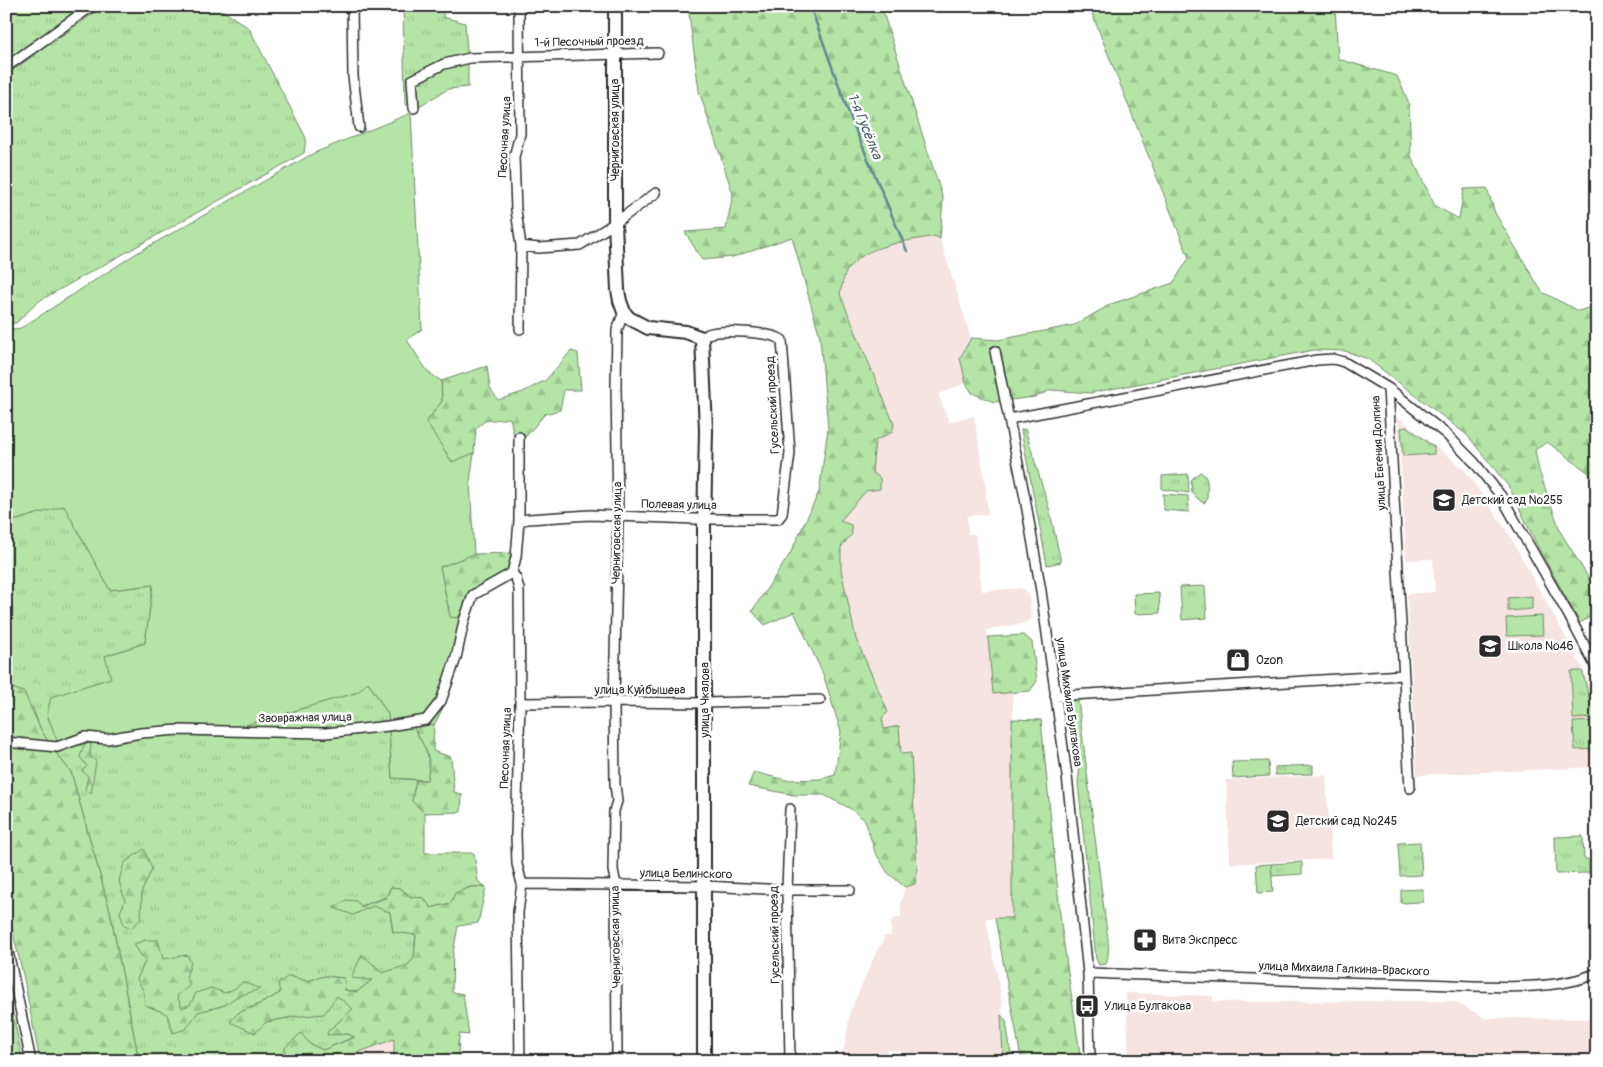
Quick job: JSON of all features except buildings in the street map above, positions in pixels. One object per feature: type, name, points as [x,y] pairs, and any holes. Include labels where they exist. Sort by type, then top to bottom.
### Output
[{"type":"street","points":[[6,67],[92,6]]},
{"type":"street","points":[[352,6],[353,76],[359,127]]},
{"type":"street","name":"Песочная улица","points":[[519,6],[520,134],[514,157],[516,210],[521,246],[520,329]]},
{"type":"street","name":"Черниговская улица","points":[[615,6],[614,223],[618,290],[624,312],[617,330],[616,385],[618,516],[614,702],[617,801],[614,811],[613,870],[616,885],[617,1061]]},
{"type":"street","name":"1-й Песочный проезд","points":[[414,108],[412,80],[444,64],[470,58],[658,53]]},
{"type":"street","points":[[521,246],[539,248],[580,245],[656,192]]},
{"type":"street","points":[[624,312],[629,318],[648,328],[686,332],[702,338]]},
{"type":"street","name":"Гусельский проезд","points":[[702,338],[708,334],[742,331],[776,336],[782,340],[790,453],[782,514],[778,519]]},
{"type":"street","name":"улица Чкалова","points":[[702,338],[706,430],[704,518],[704,1061]]},
{"type":"street","name":"улица Михаила Булгакова","points":[[995,351],[1025,498],[1041,591],[1067,776],[1088,973],[1090,1061]]},
{"type":"street","name":"улица Евгения Долгина","points":[[1009,419],[1317,360],[1333,359],[1344,362],[1388,388],[1410,788]]},
{"type":"street","points":[[1388,388],[1446,434],[1474,462],[1501,496],[1597,669]]},
{"type":"street","name":"Песочная улица","points":[[519,437],[519,521],[516,557],[512,573],[516,578],[519,589],[520,704],[516,835],[518,864],[522,884],[518,912],[520,1061]]},
{"type":"street","name":"Полевая улица","points":[[519,521],[528,518],[590,515],[778,519]]},
{"type":"street","name":"Заовражная улица","points":[[6,742],[57,747],[85,738],[107,739],[141,732],[178,730],[326,732],[426,720],[441,701],[456,658],[464,621],[473,594],[512,573]]},
{"type":"street","points":[[1055,696],[1404,675]]},
{"type":"street","name":"улица Куйбышева","points":[[520,704],[820,700]]},
{"type":"street","name":"Гусельский проезд","points":[[790,809],[787,890],[790,1061]]},
{"type":"street","name":"улица Белинского","points":[[522,884],[850,890]]},
{"type":"street","points":[[6,942],[31,1061]]},
{"type":"street","name":"улица Михаила Галкина-Враского","points":[[1088,973],[1520,986],[1553,985],[1597,974]]},
{"type":"shaded area","points":[[935,236],[940,239],[971,338],[960,358],[966,383],[938,394],[949,422],[974,416],[985,482],[988,514],[967,516],[968,534],[975,534],[982,591],[1021,588],[1029,594],[1031,618],[1025,623],[987,630],[993,693],[1012,692],[1013,702],[1012,919],[986,918],[1002,1002],[1004,1057],[960,1054],[959,1059],[887,1050],[885,1061],[838,1061],[845,1045],[850,1012],[878,948],[883,943],[884,936],[891,936],[891,922],[894,918],[901,918],[901,903],[905,887],[915,884],[911,753],[901,754],[884,730],[882,718],[888,712],[856,639],[841,570],[840,521],[866,491],[872,472],[875,440],[892,432],[893,424],[840,294],[846,272],[859,258],[884,246]]},
{"type":"shaded area","name":"Школа №46","points":[[1398,417],[1464,469],[1507,531],[1584,671],[1597,716],[1597,767],[1417,775],[1407,594],[1435,592],[1433,559],[1406,560]]},
{"type":"shaded area","name":"Детский сад №245","points":[[1326,775],[1331,859],[1230,864],[1226,780]]},
{"type":"shaded area","points":[[1126,993],[1213,996],[1213,1002],[1453,1001],[1486,1018],[1590,1019],[1597,1013],[1597,1061],[1129,1061]]},
{"type":"shaded area","points":[[395,1038],[394,1061],[336,1061]]},
{"type":"green space","points":[[6,6],[84,6],[6,61]]},
{"type":"green space","points":[[104,6],[216,6],[249,28],[306,138],[304,153],[39,301],[16,323],[6,324],[6,75]]},
{"type":"green space","points":[[403,6],[444,6],[443,17],[465,23],[467,51],[475,54],[476,59],[468,64],[468,87],[448,89],[421,105],[405,105]]},
{"type":"green space","points":[[688,6],[881,6],[943,199],[940,239],[935,236],[899,243],[863,255],[846,272],[840,294],[894,424],[892,432],[875,441],[872,472],[880,478],[880,489],[866,491],[840,521],[851,525],[852,534],[841,547],[841,570],[856,639],[888,712],[882,718],[884,729],[899,726],[901,754],[911,753],[917,869],[915,884],[905,887],[888,873],[875,852],[865,820],[851,809],[824,795],[794,795],[748,786],[754,772],[785,780],[820,779],[835,775],[841,732],[823,674],[794,612],[765,625],[752,611],[790,554],[819,492],[828,428],[820,337],[792,237],[733,257],[702,260],[685,232],[726,229],[733,194],[699,91]]},
{"type":"green space","points":[[1089,6],[1335,6],[1338,59],[1397,76],[1409,103],[1411,156],[1435,206],[1459,219],[1464,189],[1487,188],[1495,213],[1542,292],[1579,311],[1597,305],[1597,486],[1589,473],[1547,442],[1535,450],[1539,471],[1561,533],[1588,577],[1597,613],[1580,623],[1539,549],[1509,487],[1467,435],[1368,359],[1345,351],[1314,350],[1090,393],[1051,390],[1035,397],[994,402],[972,393],[966,383],[960,358],[971,338],[998,340],[1075,325],[1111,304],[1173,283],[1189,258]]},
{"type":"green space","points":[[411,113],[422,329],[407,340],[428,372],[441,381],[442,401],[426,422],[452,462],[474,453],[470,482],[474,554],[440,567],[450,617],[458,618],[466,626],[461,652],[446,701],[434,725],[427,722],[413,726],[429,759],[427,780],[392,778],[388,714],[368,682],[358,692],[243,726],[58,743],[47,714],[51,697],[111,678],[105,656],[145,643],[153,585],[110,590],[64,506],[6,523],[6,330],[21,328],[137,253],[314,153]]},
{"type":"green space","points":[[571,351],[578,353],[581,390],[564,390],[560,410],[545,414],[522,441],[516,444],[510,418],[485,421],[476,428],[474,453],[452,463],[426,422],[442,401],[441,381],[487,366],[490,388],[498,400],[523,392],[546,380]]},
{"type":"green space","points":[[1407,427],[1434,447],[1434,454],[1403,456],[1401,428]]},
{"type":"green space","points":[[1025,429],[1049,508],[1061,562],[1047,565],[1021,430]]},
{"type":"green space","points":[[1200,472],[1207,480],[1207,500],[1204,503],[1192,493],[1191,480]]},
{"type":"green space","points":[[1188,474],[1189,493],[1162,489],[1162,476]]},
{"type":"green space","points":[[1163,494],[1188,496],[1189,512],[1164,510]]},
{"type":"green space","points":[[64,505],[110,590],[153,585],[145,643],[105,656],[243,726],[357,692],[368,682],[388,714],[392,778],[416,780],[412,801],[425,813],[425,853],[474,853],[478,881],[486,887],[470,887],[456,893],[451,903],[431,908],[424,898],[411,897],[400,888],[391,887],[386,897],[361,906],[353,915],[373,905],[390,912],[393,932],[416,934],[414,958],[408,965],[382,974],[374,964],[373,979],[357,992],[345,990],[343,978],[325,976],[307,981],[289,976],[280,993],[238,1013],[266,1022],[292,1017],[337,996],[354,1009],[328,1031],[356,1036],[323,1050],[310,1044],[285,1048],[284,1061],[139,1061],[110,911],[71,772],[41,730],[33,709],[9,687],[6,688],[6,523]]},
{"type":"green space","points":[[512,553],[508,569],[504,574],[472,591],[458,618],[450,618],[440,567],[474,554]]},
{"type":"green space","points":[[1205,586],[1207,618],[1182,620],[1180,587]]},
{"type":"green space","points":[[1159,593],[1160,613],[1135,614],[1134,594]]},
{"type":"green space","points":[[1532,596],[1532,609],[1508,611],[1508,598]]},
{"type":"green space","points":[[1542,616],[1543,635],[1507,636],[1506,618]]},
{"type":"green space","points":[[1024,635],[1032,642],[1037,681],[1030,691],[993,694],[988,637]]},
{"type":"green space","points":[[1571,671],[1582,671],[1595,718],[1573,719]]},
{"type":"green space","points":[[9,687],[24,692],[41,730],[71,772],[110,911],[139,1061],[40,1061],[23,974],[6,905],[6,688]]},
{"type":"green space","points":[[1075,698],[1078,700],[1108,941],[1106,964],[1099,965],[1096,959],[1078,782],[1079,742],[1070,711],[1066,708],[1066,703],[1069,699]]},
{"type":"green space","points":[[1012,719],[1041,720],[1061,924],[1081,1061],[1022,1061],[1021,1058],[995,918],[1012,918]]},
{"type":"green space","points":[[1596,721],[1597,749],[1575,750],[1573,722]]},
{"type":"green space","points":[[427,722],[434,725],[433,751],[451,757],[454,792],[462,794],[461,812],[425,813],[412,801],[416,780],[427,780],[422,742],[413,726]]},
{"type":"green space","points":[[85,743],[91,744],[90,756],[96,761],[91,794],[85,790],[88,776],[82,771],[87,766],[80,757]]},
{"type":"green space","points":[[1268,761],[1269,776],[1233,778],[1232,762]]},
{"type":"green space","points":[[1313,765],[1313,774],[1275,775],[1275,767]]},
{"type":"green space","points":[[1583,836],[1584,859],[1588,859],[1589,873],[1556,874],[1555,837]]},
{"type":"green space","points":[[1420,842],[1422,875],[1400,876],[1398,843]]},
{"type":"green space","points":[[144,849],[152,869],[142,891],[141,919],[131,928],[124,926],[120,912],[125,901],[119,881],[124,863]]},
{"type":"green space","points":[[1302,862],[1302,874],[1272,876],[1271,864]]},
{"type":"green space","points":[[1271,864],[1273,892],[1258,893],[1256,865]]},
{"type":"green space","points":[[391,887],[400,888],[411,897],[424,898],[431,908],[451,903],[455,893],[471,887],[486,887],[478,923],[458,926],[453,953],[452,992],[463,994],[469,1035],[459,1034],[458,1061],[394,1061],[394,1039],[336,1061],[284,1061],[285,1048],[301,1033],[310,1044],[323,1050],[355,1037],[348,1034],[327,1035],[328,1031],[353,1009],[337,996],[324,1014],[266,1022],[255,1033],[230,1022],[238,1013],[280,993],[278,983],[289,976],[307,981],[325,976],[344,978],[345,990],[357,992],[372,980],[351,978],[362,954],[382,973],[408,965],[414,958],[416,935],[393,932],[390,912],[373,906],[353,915],[334,908],[346,900],[356,901],[361,906],[386,898]]},
{"type":"green space","points":[[1423,889],[1423,902],[1401,903],[1401,890]]},
{"type":"green space","points":[[146,940],[158,940],[163,959],[187,955],[191,963],[186,977],[190,985],[177,996],[182,1008],[190,1005],[196,993],[211,988],[225,993],[243,982],[260,989],[236,997],[225,1005],[198,1012],[186,1029],[173,1033],[167,1014],[145,1005],[144,992],[137,979],[145,962],[134,944]]},
{"type":"green space","points":[[6,982],[22,1057],[23,1061],[6,1061]]},
{"type":"green space","points":[[1001,1015],[1006,1021],[1012,1061],[950,1061],[950,1058],[959,1059],[960,1054],[1003,1057]]},
{"type":"waterway","name":"1-я Гусёлка","points":[[810,6],[851,119],[907,251]]},
{"type":"place","name":"Детский сад №255","points":[[1444,500]]},
{"type":"place","name":"Школа №46","points":[[1490,646]]},
{"type":"place","name":"Ozon","points":[[1238,660]]},
{"type":"place","name":"Детский сад №245","points":[[1278,821]]},
{"type":"place","name":"Вита Экспресс","points":[[1145,940]]},
{"type":"place","name":"Улица Булгакова","points":[[1087,1006]]}]
